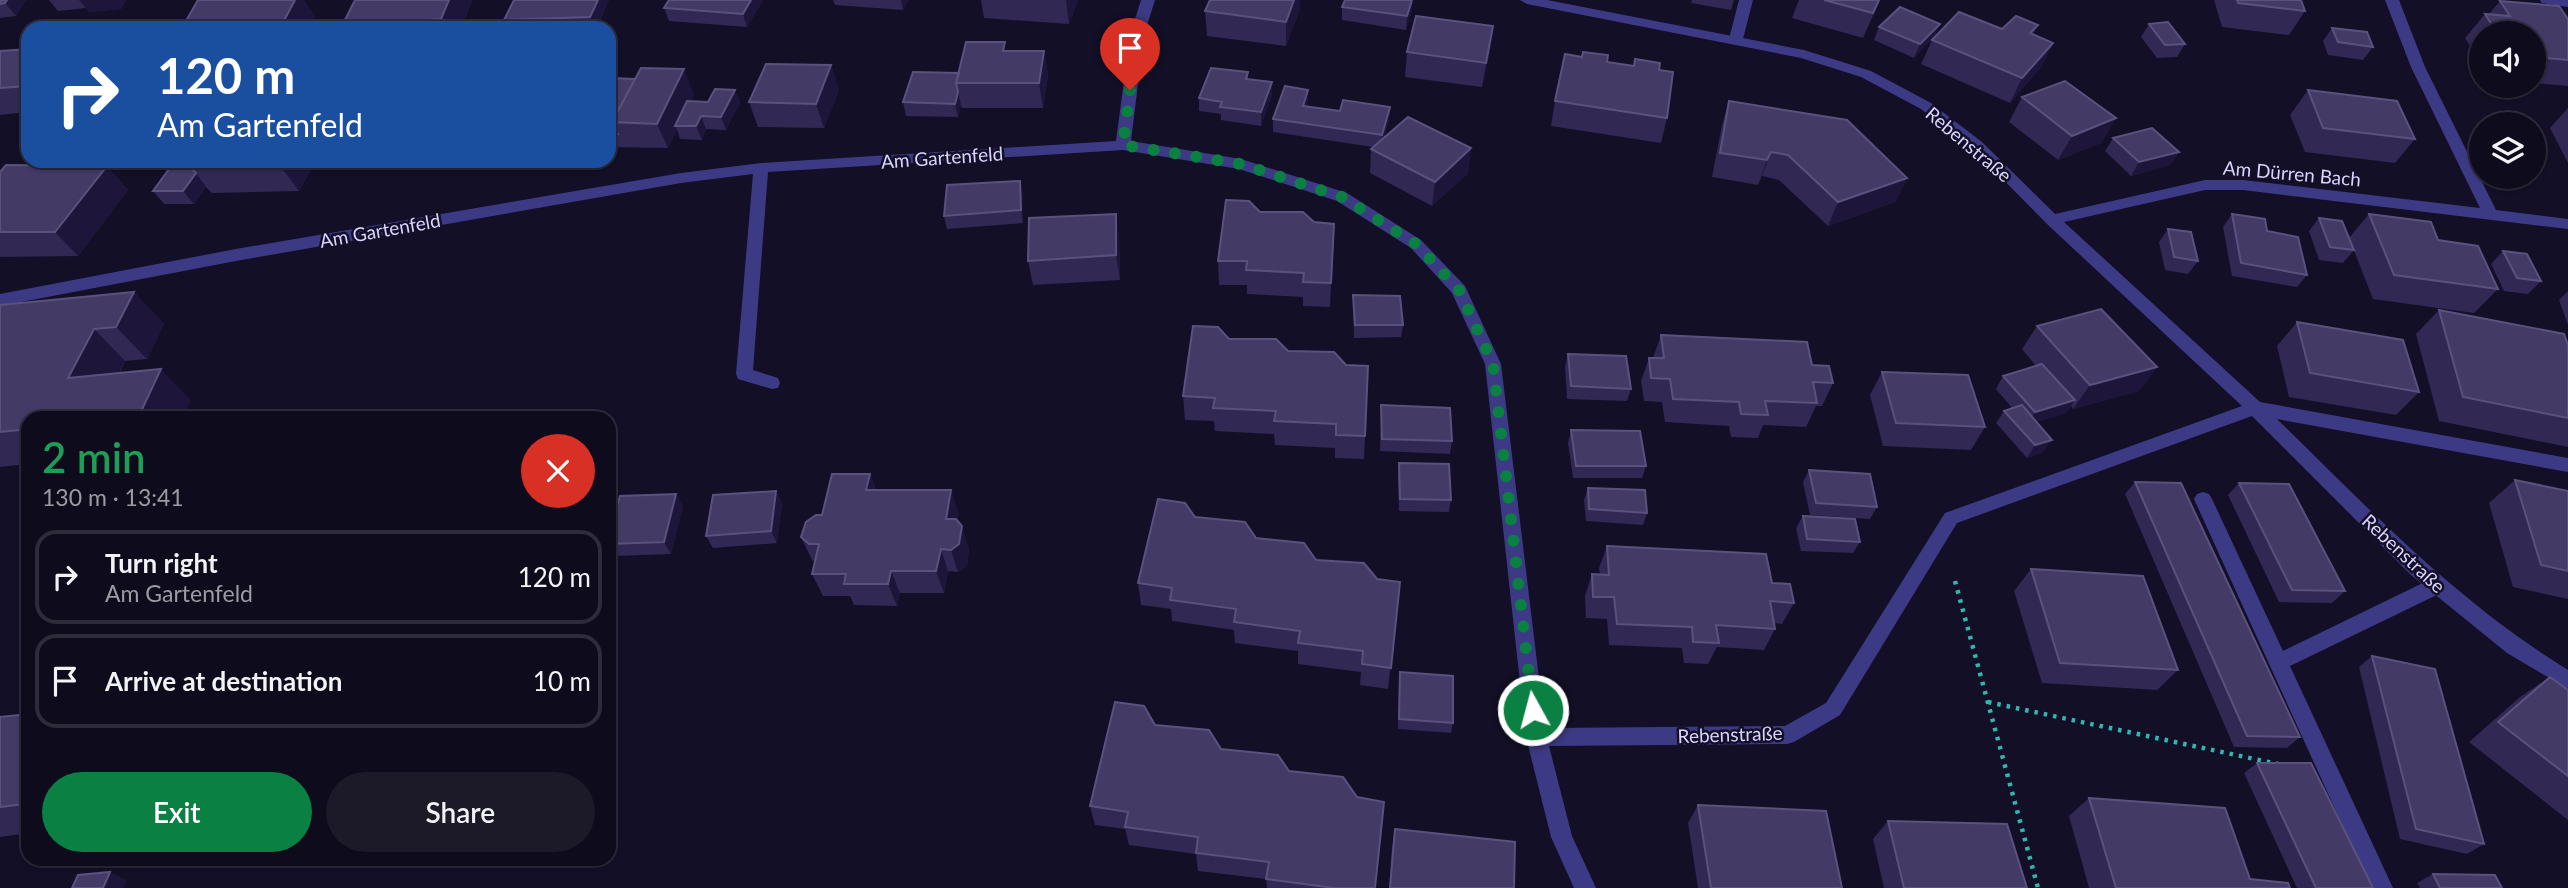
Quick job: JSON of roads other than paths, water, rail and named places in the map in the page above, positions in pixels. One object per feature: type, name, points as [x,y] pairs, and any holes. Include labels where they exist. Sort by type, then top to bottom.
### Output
[{"type":"street","points":[[1123,145],[1137,35],[1148,0]]},
{"type":"street","name":"Rebenstraße","points":[[1527,0],[1804,54],[1866,74],[1926,106],[1977,145],[2052,220],[2255,408],[2418,569],[2514,647],[2568,680]]},
{"type":"street","points":[[1736,39],[1746,0]]},
{"type":"street","points":[[2392,0],[2418,66],[2490,214]]},
{"type":"street","points":[[2547,0],[2568,3]]},
{"type":"street","name":"Am Gartenfeld","points":[[0,300],[263,250],[681,178],[761,169],[1123,145],[1241,164],[1342,197],[1416,244],[1459,290],[1493,364],[1536,737],[1562,837],[1585,888]]},
{"type":"street","points":[[761,169],[744,374],[772,383]]},
{"type":"street","name":"Am Dürren Bach","points":[[2052,220],[2204,185],[2243,185],[2568,224]]},
{"type":"street","points":[[2255,408],[2568,466]]},
{"type":"street","name":"Rebenstraße","points":[[1536,737],[1787,735],[1833,709],[1951,518],[2255,408]]},
{"type":"street","points":[[2203,499],[2382,888]]},
{"type":"street","points":[[2279,663],[2438,585]]}]
